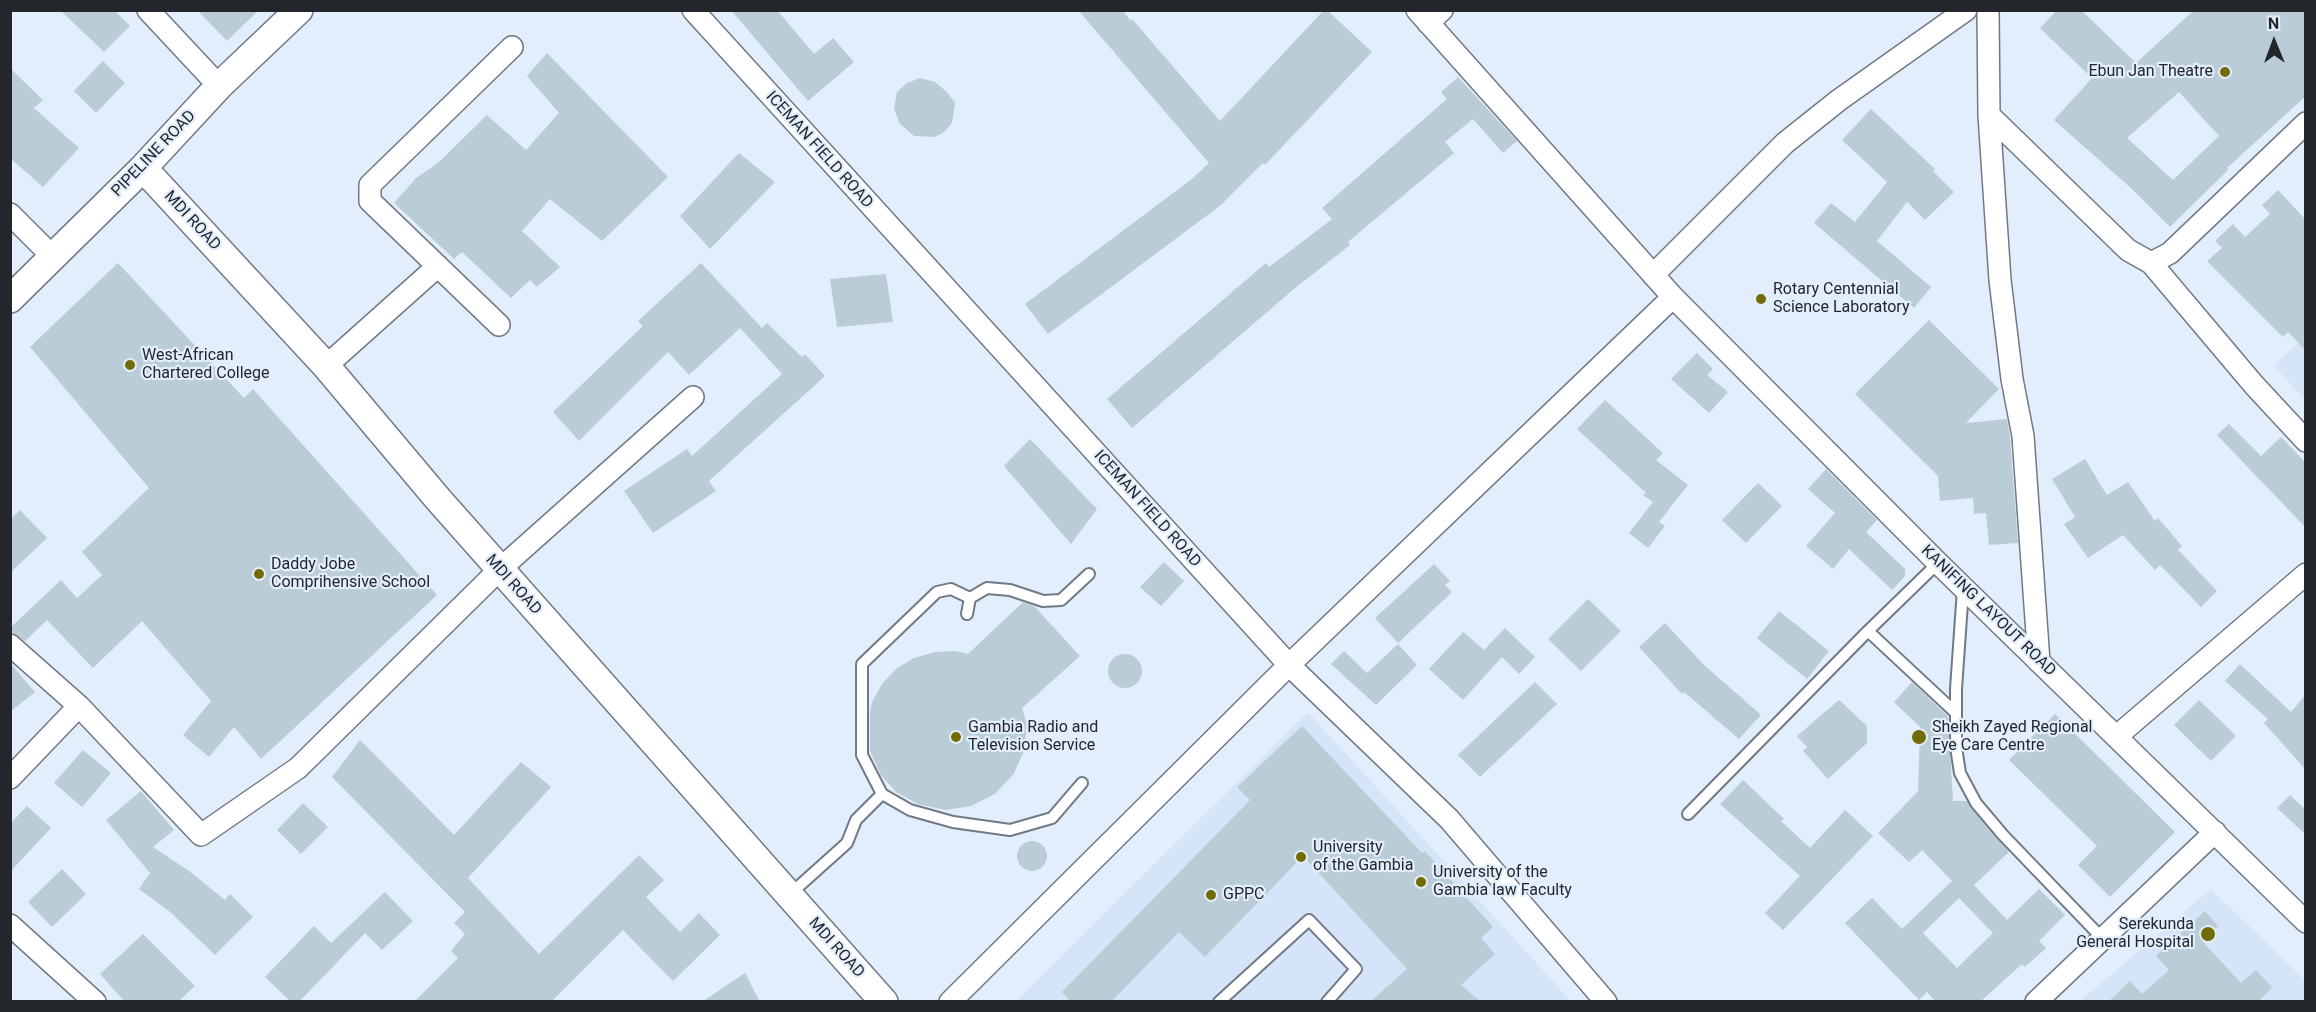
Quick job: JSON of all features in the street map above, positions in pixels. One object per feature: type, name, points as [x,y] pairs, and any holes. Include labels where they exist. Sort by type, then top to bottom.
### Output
[{"type":"street","points":[[148,10],[219,86]]},
{"type":"street","name":"PIPELINE ROAD","points":[[10,298],[143,168],[219,86],[299,10]]},
{"type":"street","name":"ICEMAN FIELD ROAD","points":[[693,10],[1289,665],[1449,819],[1606,1002]]},
{"type":"street","points":[[1653,275],[1785,143],[1839,100],[1966,10]]},
{"type":"street","points":[[1988,10],[1989,115],[2000,280],[2012,379],[2023,436],[2039,662]]},
{"type":"street","name":"KANIFING LAYOUT ROAD","points":[[1429,15],[1673,297],[1938,563],[2306,922]]},
{"type":"street","points":[[499,325],[370,201],[368,193],[370,185],[512,47]]},
{"type":"street","points":[[1989,115],[2128,250],[2151,263],[2254,385],[2306,441]]},
{"type":"street","points":[[2151,263],[2170,253],[2306,123]]},
{"type":"street","name":"MDI ROAD","points":[[143,168],[326,366],[438,500],[884,1002]]},
{"type":"street","points":[[10,214],[53,257]]},
{"type":"street","points":[[326,366],[438,266]]},
{"type":"street","points":[[950,1002],[1289,665],[1673,297]]},
{"type":"street","points":[[10,645],[79,706],[201,835],[298,768],[500,570],[693,397]]},
{"type":"street","points":[[2117,736],[2305,575]]},
{"type":"street","points":[[10,778],[79,706]]},
{"type":"street","points":[[2036,1002],[2215,832]]},
{"type":"street","points":[[10,925],[95,1002]]},
{"type":"lane","points":[[1688,814],[1938,563]]},
{"type":"lane","points":[[967,614],[970,598],[987,588],[1010,590],[1043,601],[1061,600],[1089,574]]},
{"type":"lane","points":[[1963,586],[1956,713],[1956,747],[1960,773],[1976,803],[2003,835],[2102,938]]},
{"type":"lane","points":[[970,598],[951,589],[937,592],[862,664],[862,755],[882,794],[910,810],[953,822],[1010,830],[1052,818],[1082,783]]},
{"type":"lane","points":[[1868,631],[1956,713]]},
{"type":"lane","points":[[789,895],[847,843],[856,820],[882,794]]},
{"type":"lane","points":[[1219,1002],[1309,920],[1356,969],[1327,1002]]},
{"type":"shaded area","points":[[2305,336],[2305,400],[2274,366]]},
{"type":"shaded area","name":"University of the Gambia","points":[[1308,712],[1571,1001],[1015,1002]]},
{"type":"shaded area","name":"Serekunda General Hospital","points":[[2211,889],[2305,980],[2305,1001],[2079,1002]]},
{"type":"building","points":[[60,10],[114,10],[130,26],[104,52]]},
{"type":"building","points":[[197,10],[259,10],[227,41]]},
{"type":"building","points":[[731,10],[777,10],[814,54],[833,38],[854,62],[808,101]]},
{"type":"building","points":[[1078,10],[1122,10],[1220,121],[1324,10],[1327,10],[1372,52],[1265,165],[1263,163],[1221,205],[1048,334],[1025,304],[1192,179],[1209,163]]},
{"type":"building","points":[[2057,10],[2081,10],[2136,63],[2194,10],[2306,10],[2306,96],[2227,168],[2228,170],[2170,227],[2132,189],[2054,120],[2092,78],[2040,28]],"holes":[[[2179,92],[2219,136],[2173,180],[2127,138]]]},
{"type":"building","points":[[547,53],[668,177],[602,241],[550,199],[522,231],[560,267],[537,287],[530,280],[511,298],[462,252],[454,259],[394,203],[416,178],[438,163],[487,115],[526,150],[559,113],[527,76]]},
{"type":"building","points":[[103,61],[125,83],[96,113],[74,91]]},
{"type":"building","points":[[10,68],[43,100],[34,108],[79,148],[43,187],[10,158]]},
{"type":"building","points":[[1458,77],[1517,141],[1503,153],[1473,119],[1445,142],[1454,153],[1348,242],[1350,245],[1294,289],[1132,428],[1107,399],[1266,263],[1269,267],[1332,219],[1322,208],[1447,99],[1441,92]]},
{"type":"building","points":[[920,78],[935,82],[955,103],[952,123],[943,133],[934,137],[914,136],[900,124],[894,109],[897,92],[907,83]]},
{"type":"building","points":[[1871,109],[1935,169],[1933,171],[1954,192],[1925,220],[1907,202],[1877,241],[1931,287],[1914,308],[1814,223],[1831,203],[1855,222],[1887,182],[1842,140]]},
{"type":"building","points":[[739,153],[775,182],[710,249],[680,216]]},
{"type":"building","points":[[2278,190],[2306,220],[2306,351],[2288,332],[2283,337],[2207,261],[2222,248],[2215,241],[2233,224],[2245,237],[2270,214],[2262,205]]},
{"type":"building","name":"Daddy Jobe Comprihensive School","points":[[118,263],[244,398],[253,389],[437,595],[261,759],[234,727],[209,757],[183,735],[211,701],[142,621],[93,668],[47,620],[25,641],[13,633],[10,628],[61,580],[77,598],[102,575],[82,552],[149,488],[30,347]]},
{"type":"building","points":[[701,263],[762,328],[767,323],[802,357],[805,354],[825,376],[709,481],[716,491],[653,533],[624,491],[687,449],[692,456],[782,374],[740,328],[689,375],[668,352],[579,441],[553,412],[643,326],[638,321]]},
{"type":"building","points":[[886,274],[893,322],[837,327],[830,279]]},
{"type":"building","points":[[1929,320],[1999,389],[1966,423],[2007,419],[2018,543],[1989,545],[1986,513],[1974,514],[1973,498],[1940,501],[1938,476],[1855,394]]},
{"type":"building","points":[[1697,353],[1713,369],[1707,375],[1728,392],[1709,413],[1671,379]]},
{"type":"building","points":[[1605,400],[1663,453],[1656,460],[1688,485],[1659,522],[1665,526],[1648,548],[1629,533],[1653,502],[1643,495],[1646,493],[1577,429]]},
{"type":"building","points":[[2229,424],[2261,456],[2281,437],[2306,463],[2306,528],[2217,435]]},
{"type":"building","points":[[1030,439],[1097,509],[1071,544],[1004,466]]},
{"type":"building","points":[[2085,459],[2107,495],[2128,482],[2155,521],[2158,518],[2182,546],[2178,550],[2217,591],[2201,607],[2160,565],[2155,570],[2123,535],[2088,558],[2064,524],[2075,517],[2052,479]]},
{"type":"building","points":[[1826,469],[1877,520],[1866,532],[1905,569],[1905,576],[1892,590],[1849,549],[1833,569],[1806,546],[1835,513],[1808,489]]},
{"type":"building","points":[[1758,483],[1782,506],[1746,543],[1722,520]]},
{"type":"building","points":[[20,510],[47,538],[10,573],[10,519]]},
{"type":"building","points":[[1164,562],[1184,581],[1161,606],[1140,587]]},
{"type":"building","points":[[1434,564],[1450,581],[1445,585],[1452,592],[1398,643],[1375,618]]},
{"type":"building","points":[[1588,599],[1621,631],[1581,671],[1548,639]]},
{"type":"building","points":[[1023,602],[1034,606],[1080,656],[1022,708],[1027,725],[1024,751],[1013,775],[995,794],[971,806],[945,810],[918,804],[896,792],[881,775],[870,751],[870,712],[872,702],[882,684],[896,669],[914,658],[935,652],[956,651],[968,654]]},
{"type":"building","points":[[1779,611],[1829,651],[1807,679],[1757,638]]},
{"type":"building","points":[[1665,623],[1703,664],[1761,715],[1739,739],[1684,692],[1682,694],[1639,647]]},
{"type":"building","points":[[1505,628],[1535,657],[1519,674],[1502,657],[1463,700],[1429,669],[1463,632],[1484,650]]},
{"type":"building","points":[[1398,644],[1417,665],[1376,705],[1331,664],[1344,651],[1367,673]]},
{"type":"building","points":[[1125,654],[1137,659],[1142,671],[1137,683],[1125,688],[1113,683],[1108,671],[1113,659]]},
{"type":"building","points":[[10,663],[35,692],[10,712]]},
{"type":"building","points":[[2240,664],[2291,712],[2306,694],[2306,770],[2264,723],[2268,719],[2225,681]]},
{"type":"building","points":[[1535,682],[1557,704],[1480,777],[1458,755]]},
{"type":"building","points":[[1912,682],[1948,716],[1953,801],[1967,801],[2009,852],[1974,885],[2007,920],[2039,889],[2065,915],[2039,941],[2046,948],[2025,967],[2022,964],[1980,1002],[1936,1002],[1927,992],[1919,1000],[1845,923],[1872,898],[1902,929],[1952,881],[1922,850],[1909,862],[1878,833],[1918,791],[1920,727],[1894,702]],"holes":[[[1959,898],[1993,933],[1957,968],[1923,933]]]},
{"type":"building","points":[[1839,700],[1867,726],[1867,743],[1828,779],[1803,751],[1807,747],[1797,736]]},
{"type":"building","points":[[2199,700],[2236,736],[2211,761],[2174,725]]},
{"type":"building","points":[[2055,714],[2175,832],[2110,897],[2078,865],[2097,846],[2009,760]]},
{"type":"building","points":[[1302,726],[1422,853],[1425,851],[1493,927],[1481,938],[1495,954],[1461,985],[1481,1002],[1370,1002],[1407,969],[1303,856],[1205,957],[1179,932],[1111,1002],[1072,1002],[1062,992],[1250,800],[1237,787]]},
{"type":"building","points":[[360,740],[454,835],[521,762],[551,787],[468,878],[539,954],[639,855],[664,880],[646,897],[680,932],[699,913],[720,935],[673,981],[623,930],[551,1002],[414,1002],[458,958],[451,951],[465,934],[454,923],[465,912],[332,777]]},
{"type":"building","points":[[83,750],[111,773],[82,807],[54,783]]},
{"type":"building","points":[[1743,780],[1784,819],[1781,821],[1810,848],[1845,810],[1873,836],[1783,930],[1765,913],[1800,876],[1720,804]]},
{"type":"building","points":[[141,791],[174,830],[153,847],[189,871],[225,900],[230,894],[253,917],[215,955],[169,911],[139,889],[150,873],[106,820]]},
{"type":"building","points":[[2290,795],[2306,810],[2306,835],[2277,808]]},
{"type":"building","points":[[303,803],[328,827],[301,854],[277,830]]},
{"type":"building","points":[[27,806],[51,828],[10,872],[10,824]]},
{"type":"building","points":[[1032,841],[1043,845],[1047,856],[1043,867],[1032,871],[1021,867],[1017,856],[1021,845]]},
{"type":"building","points":[[62,869],[86,894],[52,927],[28,902]]},
{"type":"building","points":[[385,892],[413,921],[382,950],[365,933],[299,1002],[291,1002],[265,977],[314,926],[331,943]]},
{"type":"building","points":[[2205,911],[2218,926],[2202,941],[2241,983],[2256,970],[2272,987],[2258,1002],[2108,1002],[2130,981],[2142,994],[2169,970],[2156,956]]},
{"type":"building","points":[[143,934],[195,986],[178,1002],[125,1002],[100,974]]},
{"type":"building","points":[[745,973],[760,1002],[702,1002]]},
{"type":"place","name":"Ebun Jan Theatre","points":[[2225,72]]},
{"type":"place","name":"Rotary Centennial Science Laboratory","points":[[1761,299]]},
{"type":"place","name":"West-African Chartered College","points":[[130,365]]},
{"type":"place","name":"Daddy Jobe Comprihensive School","points":[[259,574]]},
{"type":"place","name":"Gambia Radio and Television Service","points":[[956,737]]},
{"type":"place","name":"Sheikh Zayed Regional Eye Care Centre","points":[[1919,737]]},
{"type":"place","name":"University of the Gambia","points":[[1301,857]]},
{"type":"place","name":"University of the Gambia law Faculty","points":[[1421,882]]},
{"type":"place","name":"GPPC","points":[[1211,895]]},
{"type":"place","name":"Serekunda General Hospital","points":[[2208,934]]}]
